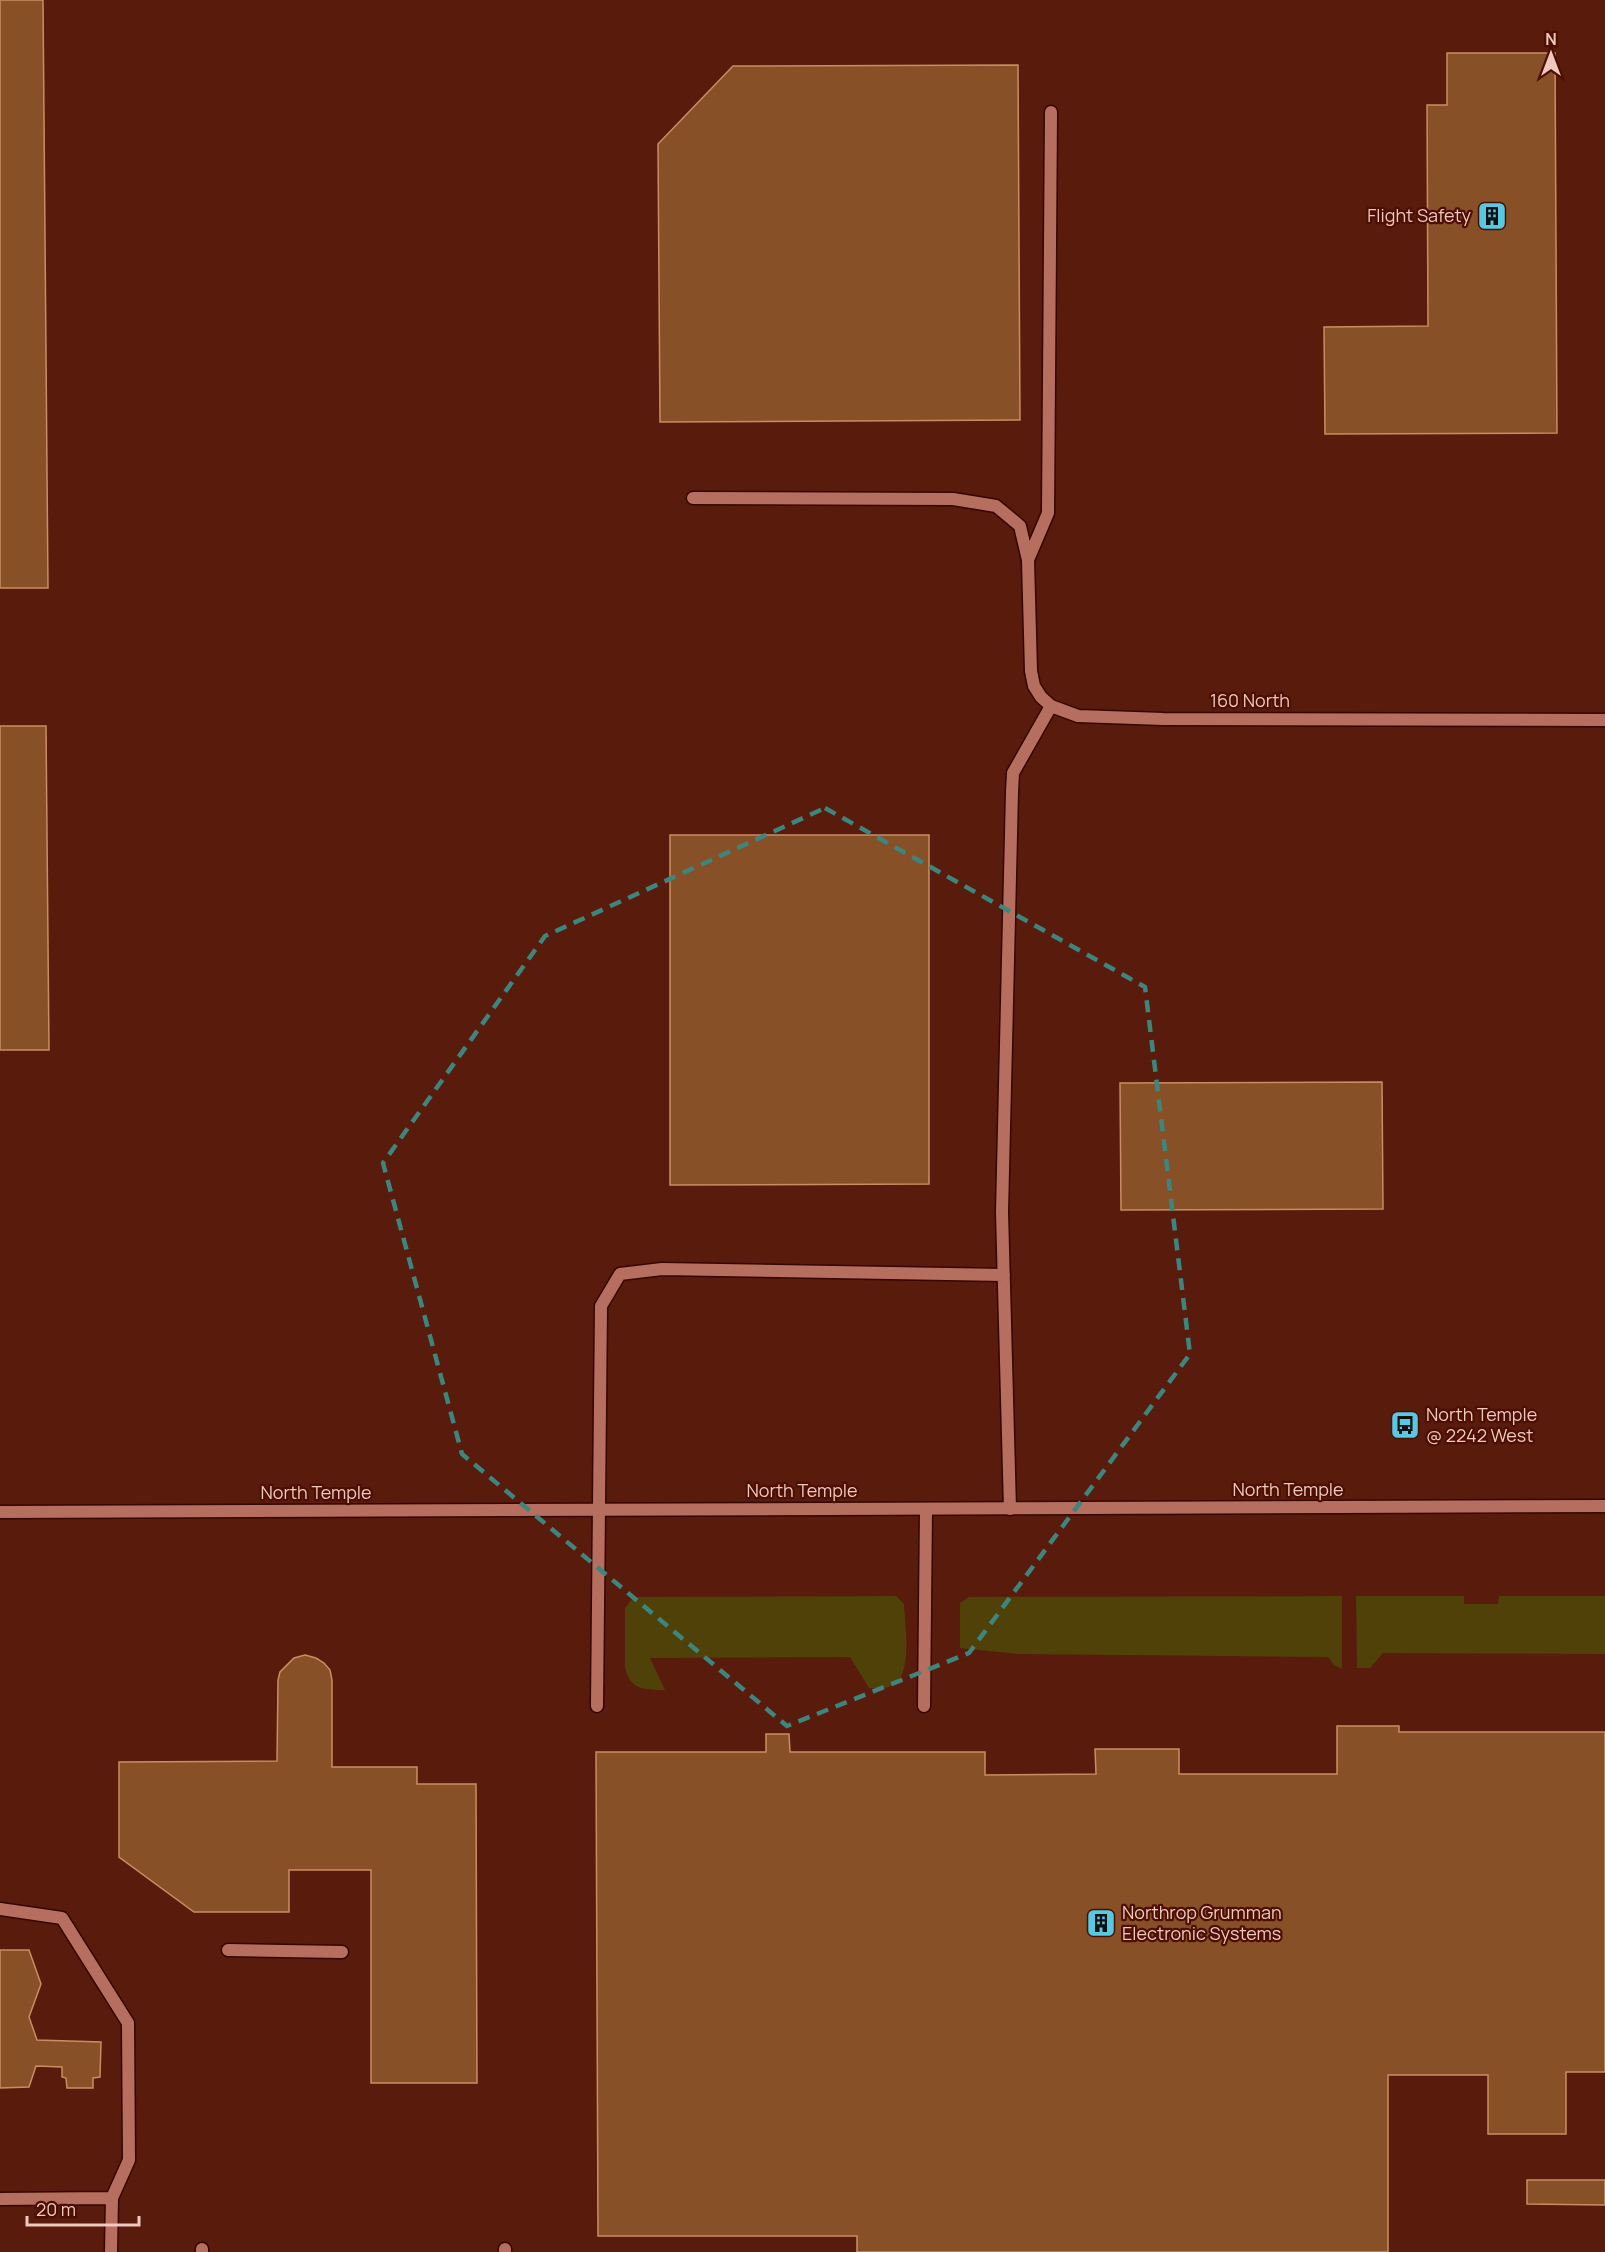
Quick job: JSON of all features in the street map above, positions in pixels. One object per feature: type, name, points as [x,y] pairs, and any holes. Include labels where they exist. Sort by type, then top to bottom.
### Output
[{"type":"street","points":[[1028,560],[1048,513],[1051,112]]},
{"type":"street","points":[[693,498],[953,499],[996,506],[1020,526],[1028,560],[1031,671],[1034,686],[1051,706],[1013,773],[1002,1162],[1010,1509]]},
{"type":"street","name":"160 North","points":[[1051,706],[1078,716],[1163,719],[1605,720]]},
{"type":"street","points":[[597,1706],[601,1306],[620,1274],[662,1269],[1005,1275]]},
{"type":"street","name":"North Temple","points":[[0,1512],[1605,1506]]},
{"type":"street","points":[[924,1706],[926,1509]]},
{"type":"street","points":[[0,1909],[62,1918],[128,2023],[129,2160],[112,2198],[111,2252]]},
{"type":"street","points":[[228,1950],[342,1952]]},
{"type":"street","points":[[0,2199],[112,2198]]},
{"type":"highlighted area","points":[[825,808],[1145,987],[1190,1354],[969,1653],[787,1726],[462,1454],[383,1163],[545,936]]},
{"type":"shaded area","points":[[896,1596],[904,1604],[906,1658],[901,1677],[896,1683],[886,1688],[869,1688],[850,1657],[650,1658],[665,1690],[644,1689],[634,1684],[627,1675],[625,1608],[634,1597]]},
{"type":"shaded area","points":[[1342,1596],[1342,1669],[1334,1665],[1328,1657],[1019,1654],[960,1648],[960,1603],[969,1597]]},
{"type":"shaded area","points":[[1356,1596],[1464,1596],[1464,1604],[1498,1604],[1499,1596],[1605,1596],[1605,1654],[1383,1653],[1370,1668],[1357,1668]]},
{"type":"building","points":[[0,0],[43,0],[48,588],[0,588]]},
{"type":"building","name":"Flight Safety","points":[[1447,53],[1555,53],[1557,433],[1325,434],[1324,327],[1428,326],[1427,105],[1447,105]]},
{"type":"building","points":[[1018,65],[1020,420],[660,422],[658,144],[733,66]]},
{"type":"building","points":[[0,726],[46,726],[49,1050],[0,1050]]},
{"type":"building","points":[[670,835],[929,835],[929,1184],[670,1185]]},
{"type":"building","points":[[1382,1082],[1383,1209],[1121,1210],[1120,1083]]},
{"type":"building","points":[[305,1655],[316,1658],[330,1670],[332,1767],[417,1767],[417,1784],[476,1784],[477,2083],[371,2083],[371,1870],[289,1870],[289,1912],[194,1912],[119,1857],[119,1762],[277,1761],[280,1672],[294,1658]]},
{"type":"building","name":"Northrop Grumman Electronic Systems","points":[[1337,1726],[1399,1726],[1399,1732],[1605,1732],[1605,2072],[1566,2072],[1566,2134],[1488,2134],[1488,2075],[1388,2075],[1388,2252],[857,2252],[857,2236],[598,2236],[596,1752],[766,1752],[766,1734],[789,1734],[790,1752],[985,1752],[985,1775],[1096,1774],[1095,1749],[1179,1749],[1179,1774],[1337,1774]]},
{"type":"building","points":[[0,1950],[29,1950],[41,1984],[29,2017],[37,2040],[101,2042],[100,2077],[93,2078],[93,2088],[67,2088],[66,2078],[62,2077],[62,2067],[36,2066],[29,2087],[0,2088]]},
{"type":"building","points":[[1527,2180],[1605,2180],[1605,2205],[1527,2204]]},
{"type":"place","name":"Flight Safety","points":[[1492,216]]},
{"type":"place","name":"North Temple @ 2242 West","points":[[1405,1425]]},
{"type":"place","name":"Northrop Grumman Electronic Systems","points":[[1101,1923]]}]
